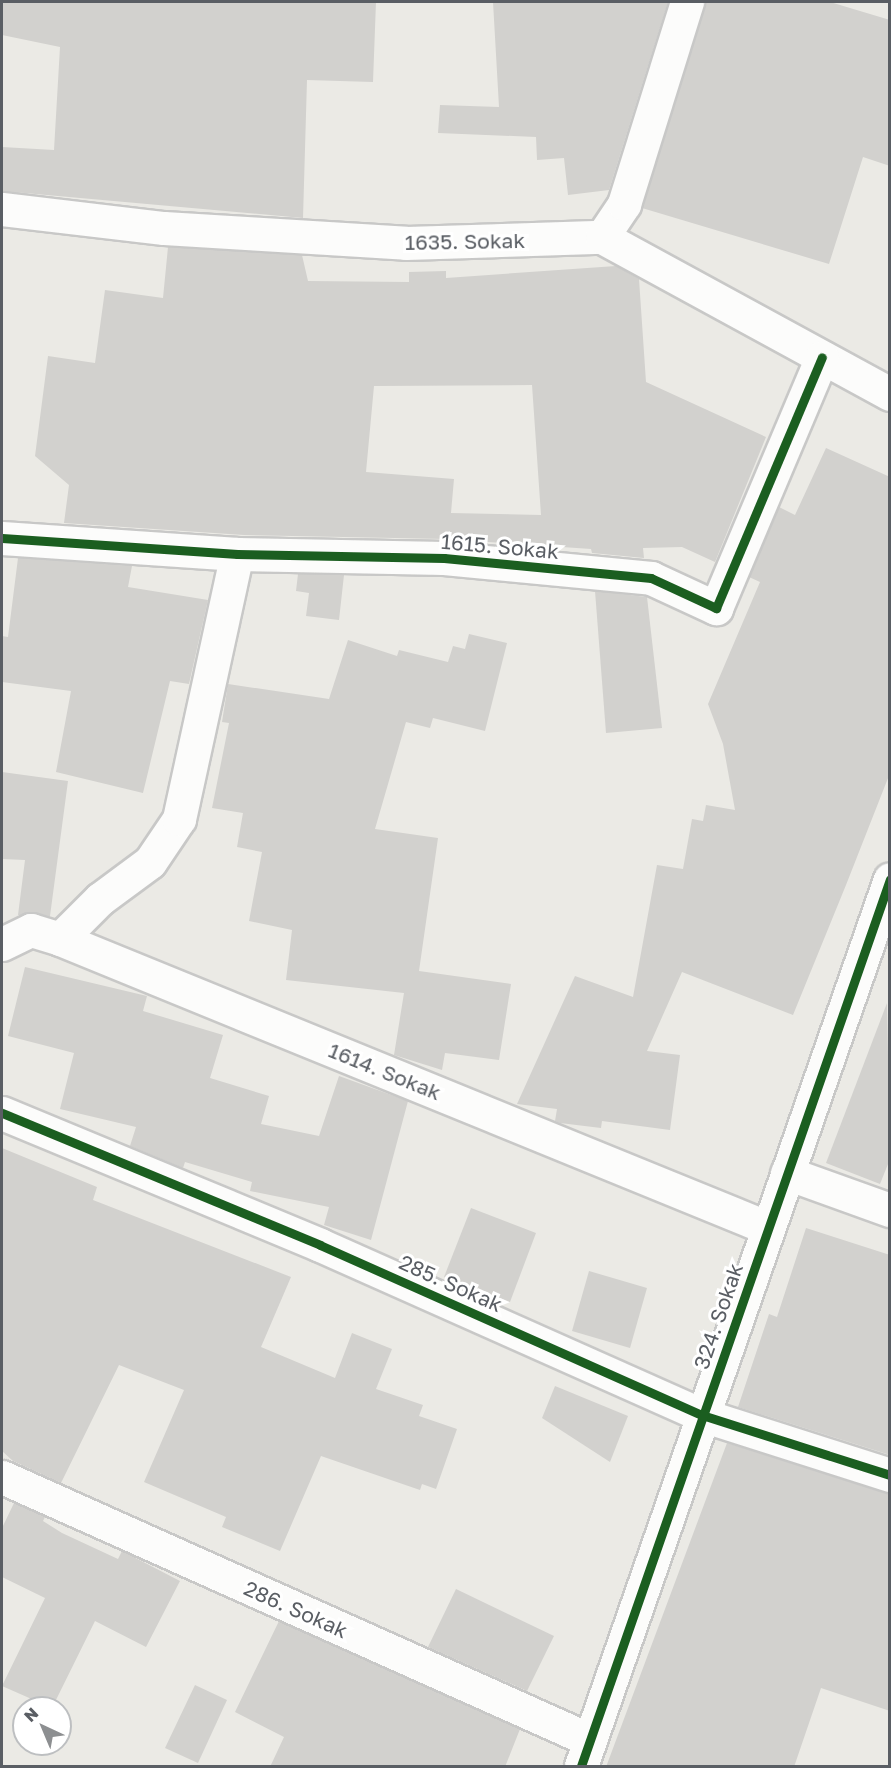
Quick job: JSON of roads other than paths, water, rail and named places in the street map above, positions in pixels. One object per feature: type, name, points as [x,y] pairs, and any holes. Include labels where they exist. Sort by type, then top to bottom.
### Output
[{"type":"street","points":[[687,2],[624,204],[602,237],[890,394]]},
{"type":"street","name":"1635. Sokak","points":[[2,209],[164,228],[406,243],[602,237]]},
{"type":"street","name":"1615. Sokak","points":[[2,538],[237,554],[444,558],[651,578],[716,608],[822,357]]},
{"type":"street","points":[[60,939],[100,899],[150,862],[179,819],[237,554]]},
{"type":"street","name":"324. Sokak","points":[[586,1753],[787,1173],[878,949],[890,879]]},
{"type":"street","name":"1614. Sokak","points":[[2,944],[31,930],[60,939],[768,1228]]},
{"type":"street","name":"285. Sokak","points":[[2,1113],[320,1245],[702,1415],[890,1475]]},
{"type":"street","points":[[787,1173],[890,1210]]},
{"type":"street","name":"286. Sokak","points":[[2,1477],[586,1753]]}]
